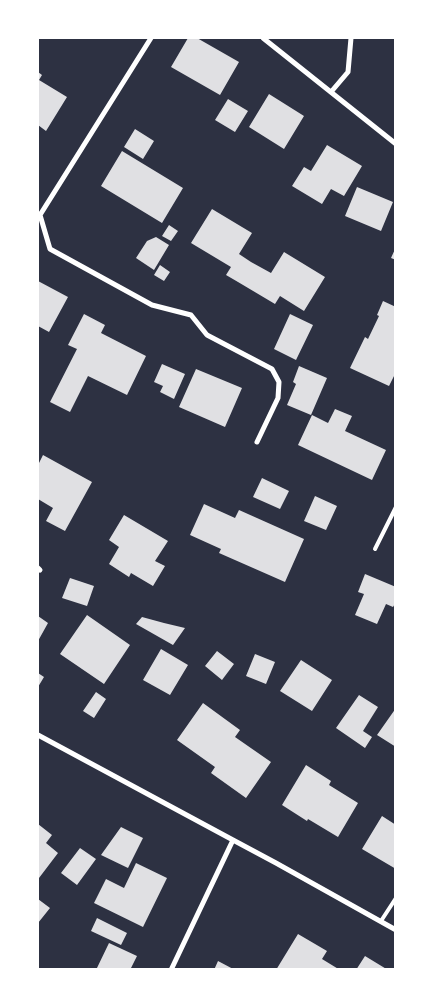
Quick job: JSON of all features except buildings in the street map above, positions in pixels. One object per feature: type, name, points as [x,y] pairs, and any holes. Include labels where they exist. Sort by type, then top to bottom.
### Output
[{"type":"street","points":[[150,38],[39,215],[50,249],[152,305],[191,315],[207,335],[272,369],[279,382],[278,398],[257,442]]},
{"type":"street","points":[[263,38],[396,144]]},
{"type":"street","points":[[331,92],[348,72],[351,38]]},
{"type":"street","points":[[38,735],[396,930]]},
{"type":"street","points":[[171,970],[233,840]]},
{"type":"lane","points":[[376,549],[396,506]]},
{"type":"lane","points":[[381,922],[396,898]]}]
